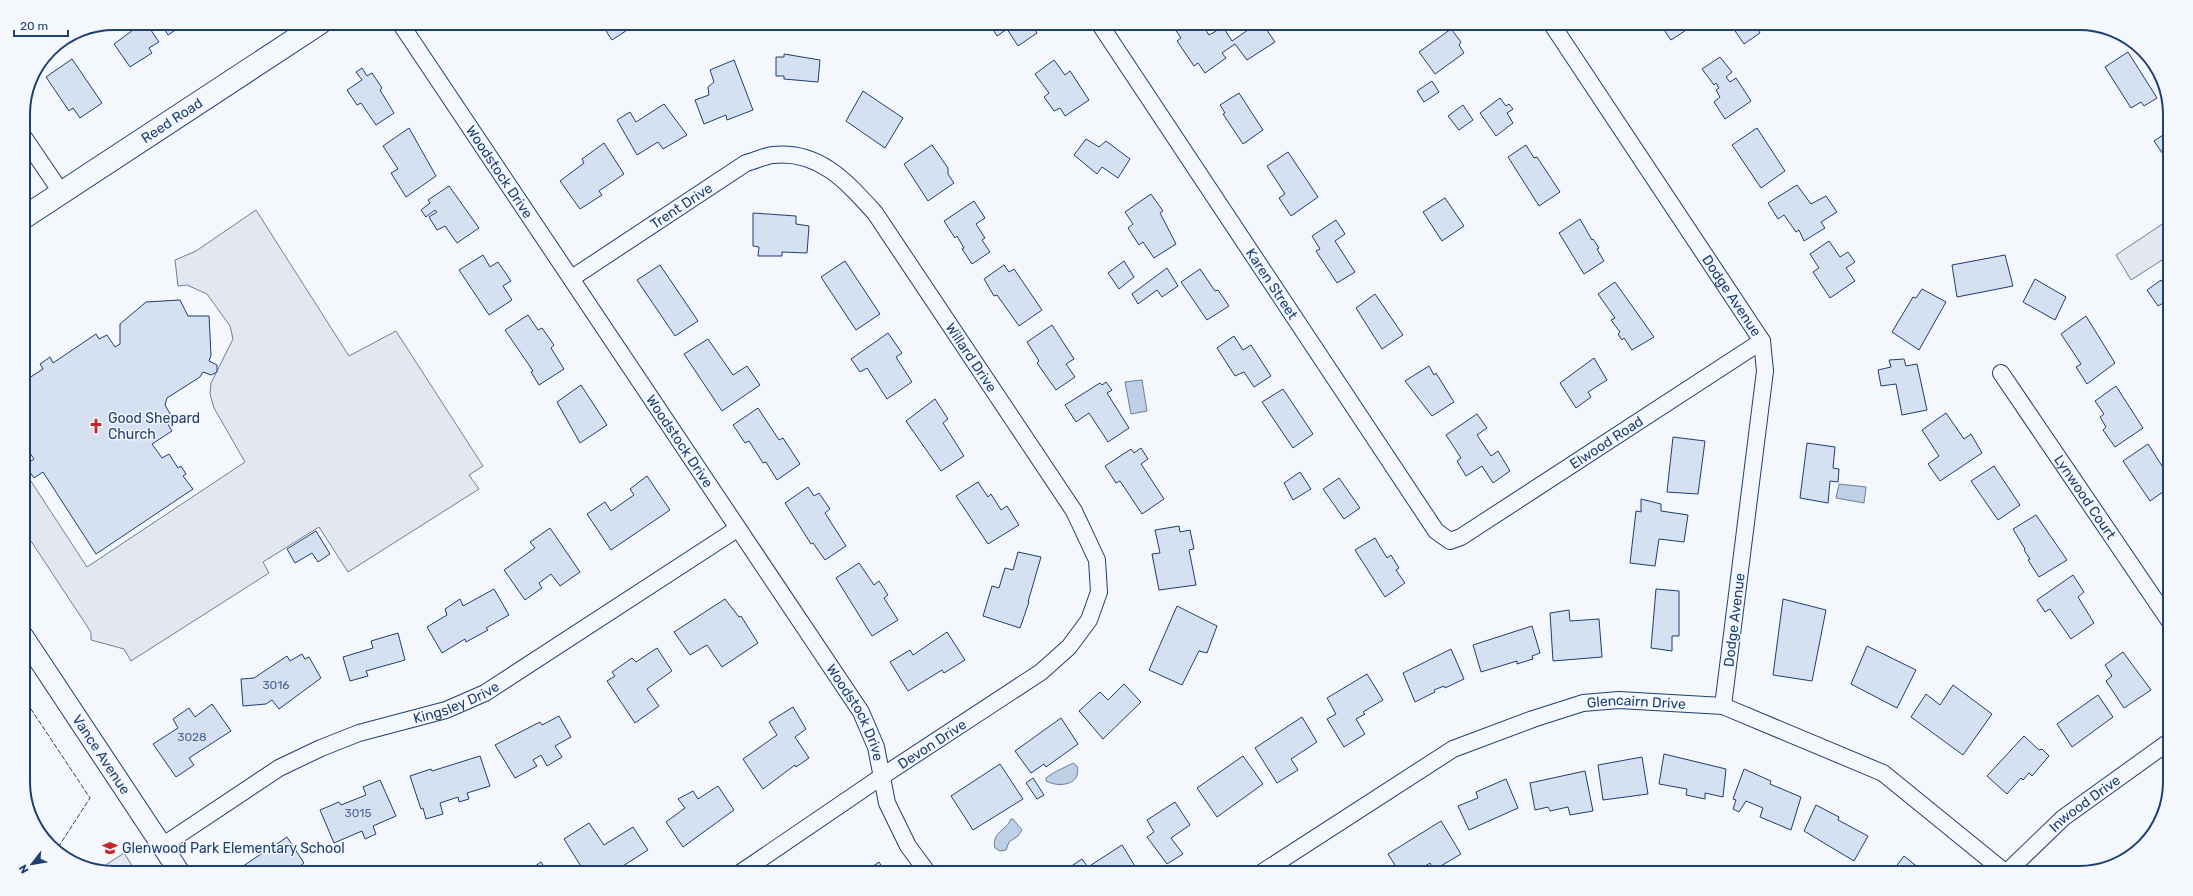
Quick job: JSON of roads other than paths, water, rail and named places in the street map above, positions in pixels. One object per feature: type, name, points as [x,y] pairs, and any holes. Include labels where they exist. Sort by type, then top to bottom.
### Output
[{"type":"main road","name":"Reed Road","points":[[30,213],[309,30]]},
{"type":"street","name":"Woodstock Drive","points":[[405,30],[572,278],[737,529],[861,712],[876,747],[887,804],[908,846],[923,866]]},
{"type":"street","name":"Karen Street","points":[[1104,30],[1436,531],[1450,541]]},
{"type":"street","name":"Dodge Avenue","points":[[1556,30],[1762,341],[1765,371],[1723,706]]},
{"type":"street","points":[[30,146],[61,192]]},
{"type":"street","name":"Trent Drive","points":[[572,278],[746,163],[773,155],[799,157]]},
{"type":"street","name":"Willard Drive","points":[[799,157],[823,165],[846,181],[875,213],[1074,511],[1097,560],[1099,592]]},
{"type":"street","name":"Elwood Road","points":[[1450,541],[1461,537],[1762,341]]},
{"type":"street","name":"Lynwood Court","points":[[2001,372],[2163,612]]},
{"type":"street","name":"Kingsley Drive","points":[[162,846],[279,768],[320,748],[359,733],[446,710],[485,693],[737,529]]},
{"type":"street","name":"Devon Drive","points":[[750,866],[881,777],[1041,672],[1069,648],[1089,620],[1099,592]]},
{"type":"street","name":"Vance Avenue","points":[[30,647],[175,866]]},
{"type":"street","name":"Glencairn Drive","points":[[1272,866],[1453,749],[1533,719],[1583,703],[1612,701],[1723,706],[1883,773],[1997,866]]},
{"type":"street","name":"Inwood Drive","points":[[2013,866],[2062,818],[2163,746]]},
{"type":"water","points":[[1142,380],[1147,411],[1131,414],[1125,382]]},
{"type":"water","points":[[1839,484],[1866,487],[1864,503],[1836,498]]},
{"type":"water","points":[[1073,763],[1077,766],[1078,772],[1073,781],[1057,784],[1046,781],[1046,778],[1056,771]]},
{"type":"water","points":[[1011,819],[1013,819],[1022,830],[1018,836],[1009,842],[1006,850],[1000,851],[995,848],[995,838]]},
{"type":"place","name":"Good Shepard Church","points":[[96,426]]},
{"type":"place","name":"Glenwood Park Elementary School","points":[[110,848]]}]
